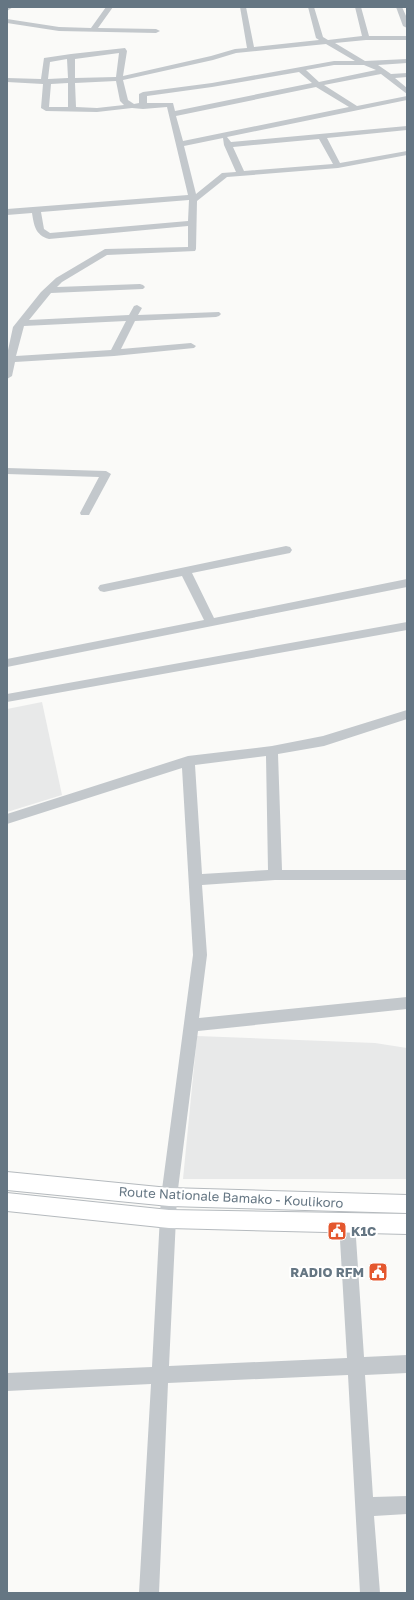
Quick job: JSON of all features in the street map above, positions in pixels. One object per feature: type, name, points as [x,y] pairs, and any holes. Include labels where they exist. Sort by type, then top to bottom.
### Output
[{"type":"main road","name":"Route Nationale Bamako - Koulikoro","points":[[7,1181],[170,1197],[407,1204]]},
{"type":"main road","name":"Route Nationale Bamako - Koulikoro","points":[[7,1202],[169,1219],[407,1224]]},
{"type":"street","points":[[93,30],[110,7]]},
{"type":"street","points":[[243,7],[251,50]]},
{"type":"street","points":[[311,7],[320,38],[364,64],[407,61]]},
{"type":"street","points":[[358,7],[366,38]]},
{"type":"street","points":[[399,7],[406,24]]},
{"type":"street","points":[[7,21],[59,29],[156,31]]},
{"type":"street","points":[[7,80],[46,82],[119,79],[213,58],[235,51],[366,38],[407,38]]},
{"type":"street","points":[[36,209],[40,230],[43,234],[49,236],[192,249],[193,198],[170,105],[143,107],[132,106],[97,110],[46,109],[47,60],[122,50],[119,79],[124,101],[132,106]]},
{"type":"street","points":[[71,56],[72,110]]},
{"type":"street","points":[[143,107],[143,94],[212,85],[334,63],[373,65],[386,73],[407,92]]},
{"type":"street","points":[[300,69],[317,84],[355,108]]},
{"type":"street","points":[[173,114],[317,84],[386,73],[407,75]]},
{"type":"street","points":[[180,144],[407,98]]},
{"type":"street","points":[[228,145],[407,128]]},
{"type":"street","points":[[224,136],[241,174]]},
{"type":"street","points":[[322,137],[338,166]]},
{"type":"street","points":[[7,212],[193,198],[225,175],[338,166],[407,153]]},
{"type":"street","points":[[7,376],[20,325],[48,290],[103,241],[193,223]]},
{"type":"street","points":[[48,290],[140,287]]},
{"type":"street","points":[[114,353],[137,308]]},
{"type":"street","points":[[7,324],[20,325],[216,314]]},
{"type":"street","points":[[11,359],[114,353],[191,346]]},
{"type":"street","points":[[7,471],[106,474],[85,512]]},
{"type":"street","points":[[104,588],[286,550]]},
{"type":"street","points":[[185,571],[211,623]]},
{"type":"street","points":[[7,663],[407,583]]},
{"type":"street","points":[[7,698],[407,626]]},
{"type":"street","points":[[7,819],[188,761],[272,751],[324,741],[407,714]]},
{"type":"street","points":[[272,751],[275,875]]},
{"type":"street","points":[[149,1593],[170,1197],[200,955],[188,761]]},
{"type":"street","points":[[195,880],[275,875],[407,875]]},
{"type":"street","points":[[191,1025],[407,1003]]},
{"type":"street","points":[[347,1223],[370,1593]]},
{"type":"street","points":[[7,1382],[407,1364]]},
{"type":"street","points":[[364,1507],[407,1505]]},
{"type":"shaded area","points":[[42,702],[62,795],[7,812],[7,709]]},
{"type":"shaded area","points":[[197,1036],[375,1043],[407,1048],[407,1179],[183,1179]]},
{"type":"place","name":"K1C","points":[[337,1231]]},
{"type":"place","name":"RADIO RFM","points":[[378,1272]]}]
